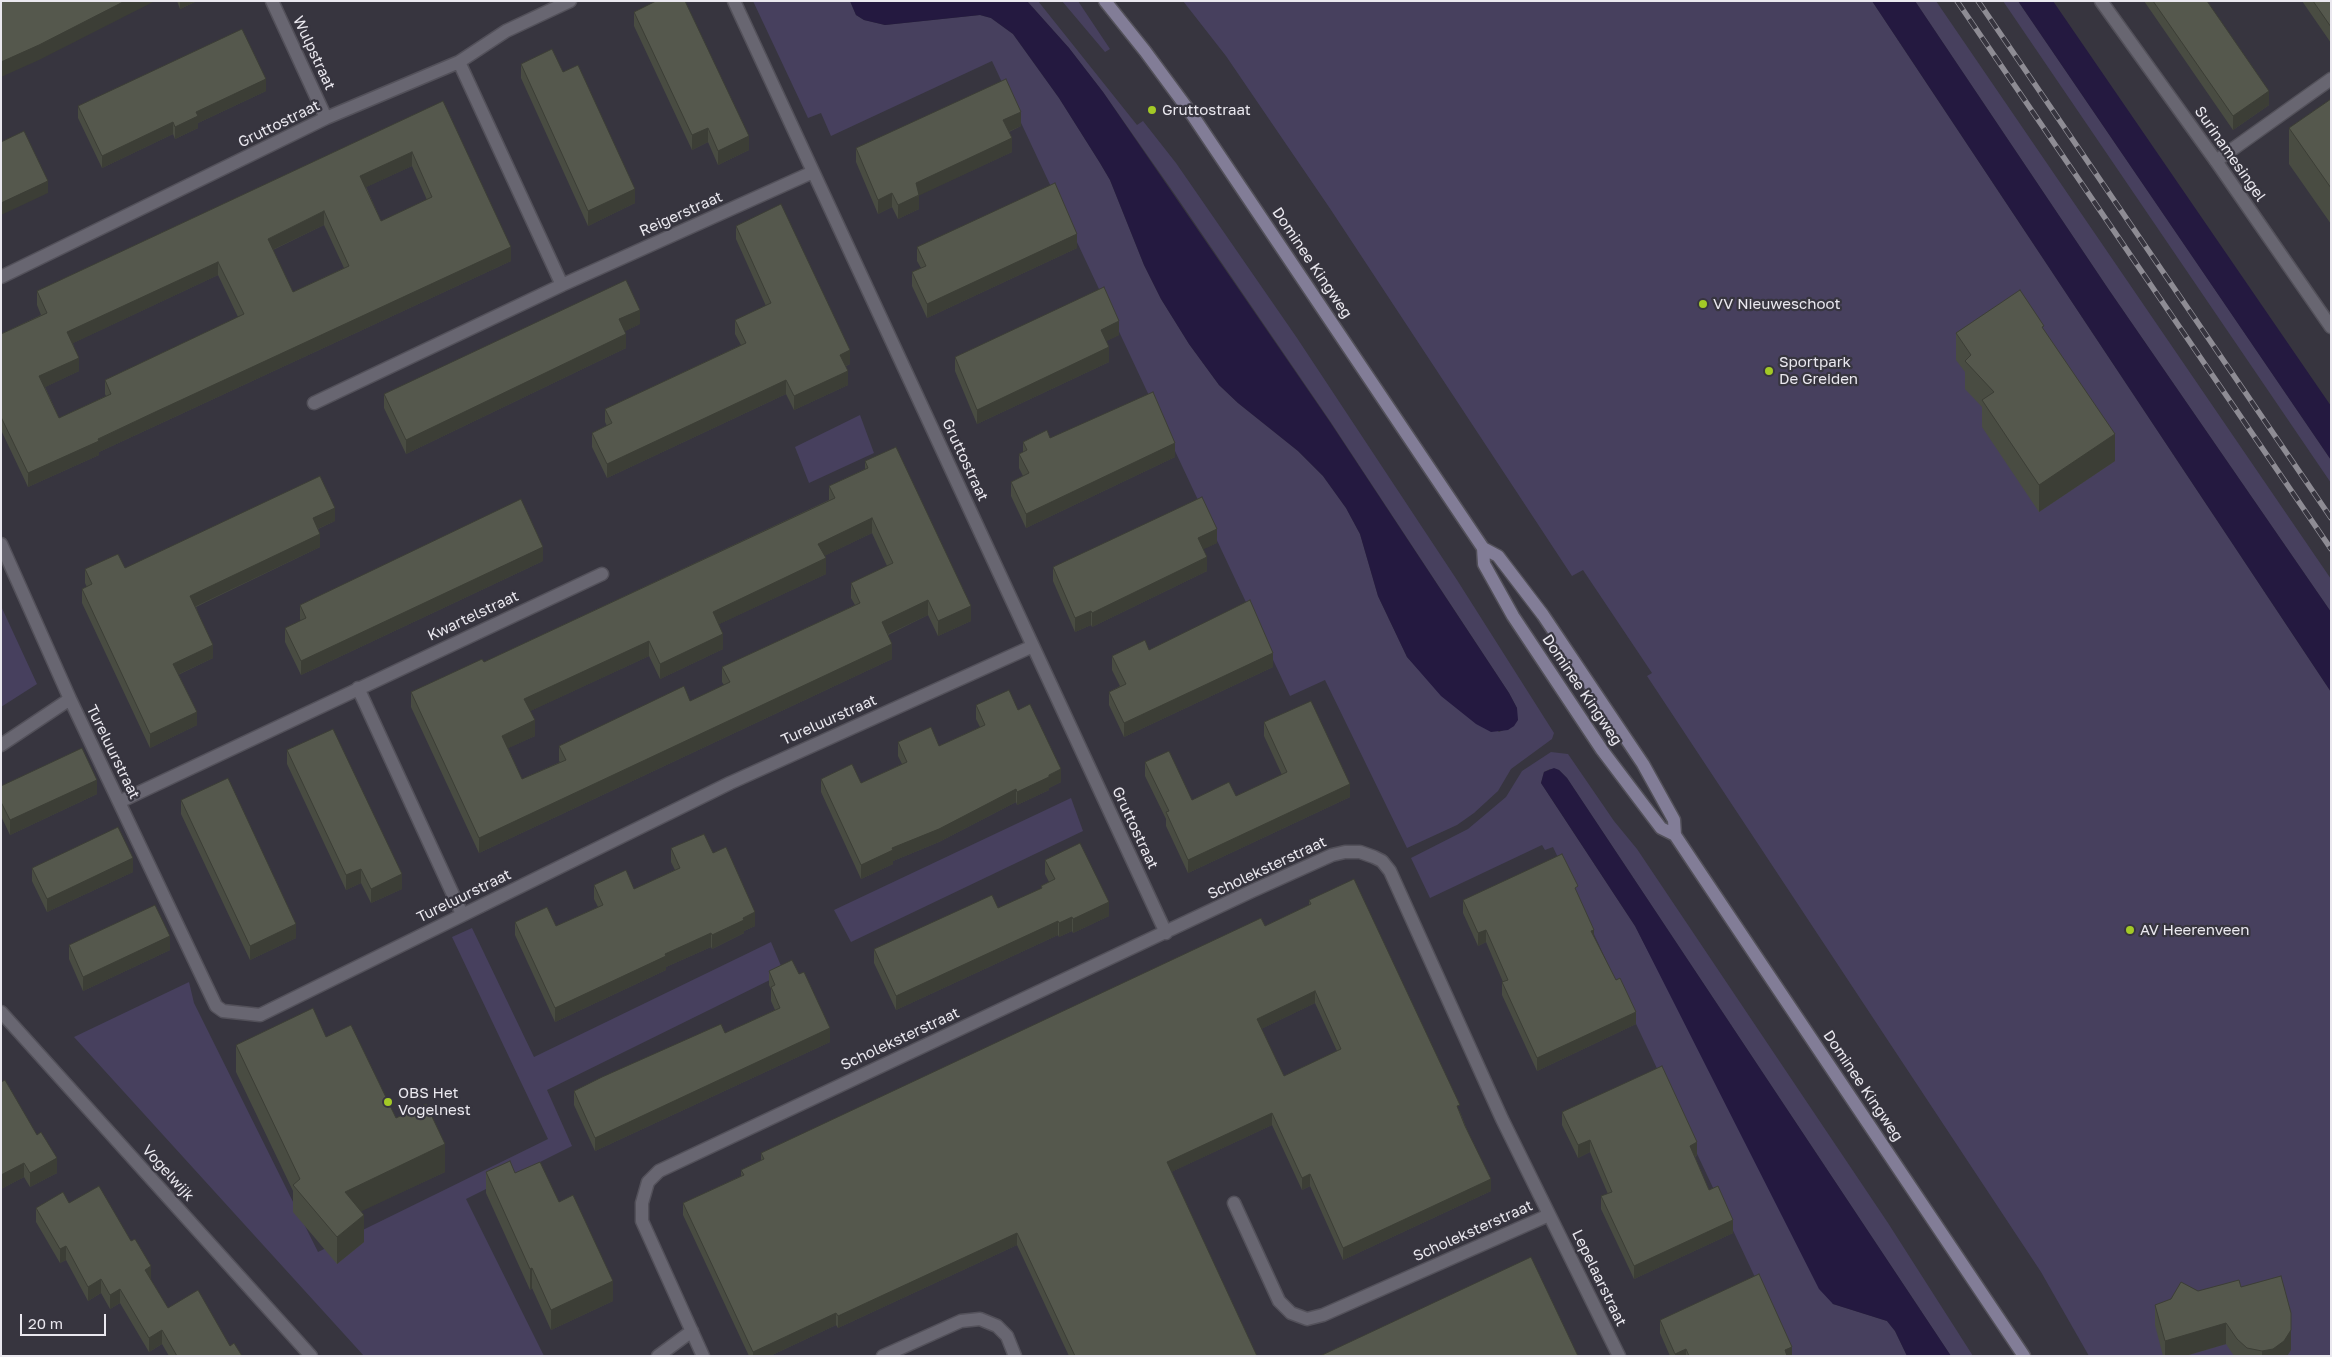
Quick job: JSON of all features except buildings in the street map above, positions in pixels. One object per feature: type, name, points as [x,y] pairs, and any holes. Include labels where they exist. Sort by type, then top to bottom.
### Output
[{"type":"main road","name":"Dominee Kingweg","points":[[1105,1],[1193,116],[1483,548],[1498,556],[1534,602],[1570,654],[1643,764],[1674,820],[1676,835],[2024,1356]]},
{"type":"main road","name":"Dominee Kingweg","points":[[1483,548],[1484,564],[1513,616],[1602,750],[1661,828],[1676,835]]},
{"type":"street","name":"Wulpstraat","points":[[272,1],[326,118]]},
{"type":"street","name":"Gruttostraat","points":[[1,276],[326,118],[459,62],[506,31],[570,1]]},
{"type":"street","name":"Gruttostraat","points":[[734,1],[1166,933]]},
{"type":"street","name":"Surinamesingel","points":[[2101,1],[2216,161],[2331,327]]},
{"type":"street","points":[[459,62],[562,285]]},
{"type":"street","points":[[2216,161],[2331,79]]},
{"type":"street","name":"Reigerstraat","points":[[314,403],[562,285],[813,172]]},
{"type":"street","name":"Tureluurstraat","points":[[1,544],[70,699],[216,1006],[223,1011],[260,1015],[730,783],[1033,646]]},
{"type":"street","name":"Kwartelstraat","points":[[119,802],[602,574]]},
{"type":"street","points":[[358,688],[462,914]]},
{"type":"street","name":"Tureluurstraat","points":[[1,745],[70,699]]},
{"type":"street","name":"Scholeksterstraat","points":[[704,1356],[642,1221],[642,1203],[648,1182],[659,1171],[1339,853],[1360,852],[1382,861],[1390,871],[1502,1119],[1549,1215],[1323,1316],[1307,1319],[1290,1313],[1279,1301],[1234,1203]]},
{"type":"street","name":"Vogelwijk","points":[[1,1012],[311,1356]]},
{"type":"street","name":"Lepelaarstraat","points":[[1549,1215],[1619,1356]]},
{"type":"street","points":[[883,1356],[960,1321],[980,1319],[997,1326],[1007,1336],[1016,1356]]},
{"type":"street","points":[[658,1356],[692,1331]]},
{"type":"shaded area","points":[[753,1],[850,1],[856,15],[864,20],[885,25],[980,15],[991,18],[1013,34],[1059,98],[1110,180],[1144,265],[1161,299],[1189,344],[1219,385],[1238,403],[1298,451],[1323,476],[1346,508],[1360,534],[1378,596],[1407,657],[1422,673],[1499,732],[1514,726],[1517,708],[1509,693],[1330,421],[1176,196],[1103,92],[1069,48],[1027,1],[1038,1],[1137,125],[1143,121],[1176,163],[1297,338],[1457,580],[1554,733],[1552,739],[1511,769],[1498,791],[1474,813],[1457,825],[1407,848],[1325,680],[1290,696],[992,61],[831,136],[821,113],[808,118]]},
{"type":"shaded area","points":[[850,1],[1027,1],[1069,48],[1103,92],[1330,422],[1509,693],[1517,708],[1518,720],[1514,726],[1508,730],[1491,732],[1476,724],[1441,696],[1407,657],[1378,596],[1360,534],[1346,508],[1323,476],[1298,451],[1238,403],[1219,385],[1189,344],[1161,299],[1144,265],[1110,180],[1059,98],[1013,34],[991,18],[980,15],[885,25],[864,20],[856,15]]},
{"type":"shaded area","points":[[1062,1],[1078,1],[1110,49],[1105,52]]},
{"type":"shaded area","name":"Sportpark De Greiden","points":[[1183,1],[1872,1],[2331,692],[2331,1356],[2089,1356],[2041,1272],[1647,676],[1652,673],[1583,570],[1572,576],[1331,210],[1226,56]]},
{"type":"shaded area","points":[[1872,1],[1915,1],[2109,290],[2331,612],[2331,692]]},
{"type":"shaded area","points":[[1915,1],[1936,1],[2331,579],[2331,612],[2109,290]]},
{"type":"shaded area","points":[[2003,1],[2018,1],[2231,313],[2331,460],[2331,483]]},
{"type":"shaded area","points":[[2018,1],[2053,1],[2331,406],[2331,460]]},
{"type":"shaded area","points":[[860,415],[874,453],[809,483],[795,447]]},
{"type":"shaded area","points":[[1,606],[37,684],[1,707]]},
{"type":"shaded area","points":[[1551,752],[1568,754],[1614,821],[1637,849],[1888,1223],[1973,1356],[1951,1356],[1567,778],[1559,770],[1550,769],[1544,772],[1541,783],[1635,926],[1833,1304],[1887,1321],[1895,1331],[1907,1356],[1792,1356],[1553,847],[1545,850],[1542,845],[1430,898],[1411,858],[1468,829],[1506,797],[1522,771]]},
{"type":"shaded area","points":[[1554,768],[1567,778],[1951,1356],[1907,1356],[1895,1331],[1887,1321],[1833,1304],[1819,1289],[1635,926],[1541,783],[1544,772]]},
{"type":"shaded area","points":[[1071,798],[1083,831],[851,942],[834,910]]},
{"type":"shaded area","points":[[472,928],[534,1057],[771,942],[784,973],[547,1090],[572,1146],[466,1199],[544,1356],[364,1356],[74,1037],[189,982],[194,1003],[318,1252],[548,1139],[452,937]]},
{"type":"railway","points":[[1957,1],[2331,549]]},
{"type":"railway","points":[[1978,1],[2331,518]]},
{"type":"place","name":"Gruttostraat","points":[[1152,110]]},
{"type":"place","name":"VV Nieuweschoot","points":[[1703,304]]},
{"type":"place","name":"Sportpark De Greiden","points":[[1769,371]]},
{"type":"place","name":"AV Heerenveen","points":[[2130,930]]},
{"type":"place","name":"OBS Het Vogelnest","points":[[388,1102]]}]
